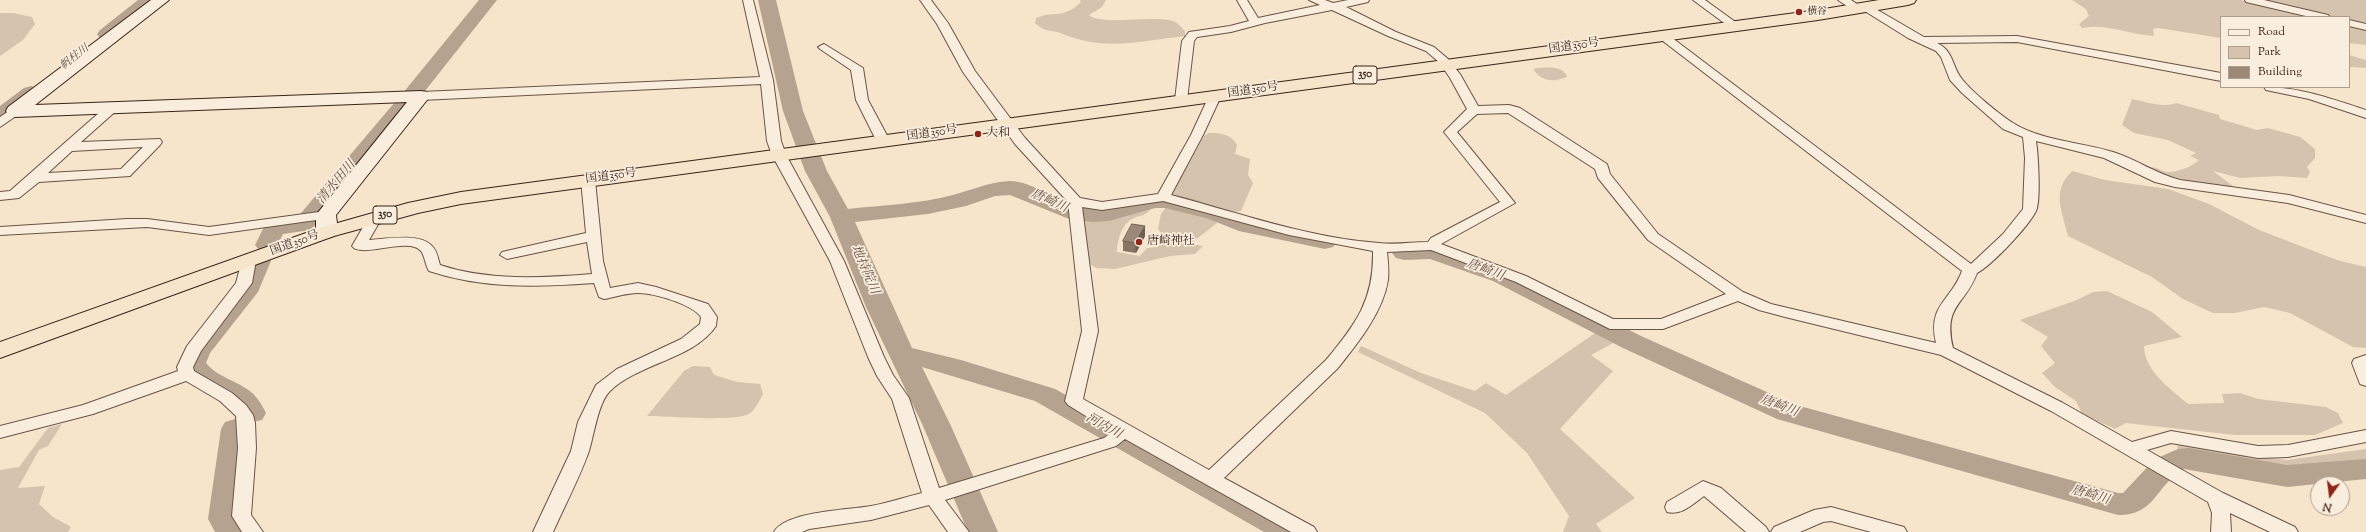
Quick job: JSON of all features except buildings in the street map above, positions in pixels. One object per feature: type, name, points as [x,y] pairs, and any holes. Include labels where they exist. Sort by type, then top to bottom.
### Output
[{"type":"highway","name":"国道350号","points":[[0,350],[249,260],[318,220],[370,218],[461,198],[1663,36],[1735,26],[1855,5],[1908,0]]},
{"type":"street","points":[[0,123],[161,0]]},
{"type":"street","points":[[748,0],[766,80],[774,141],[783,155],[837,261],[876,357],[885,376],[900,398],[940,495],[958,532]]},
{"type":"street","points":[[925,0],[942,24],[969,72],[1075,210],[1090,331],[1074,401],[1117,437],[1210,479],[1307,532]]},
{"type":"street","points":[[1242,0],[1255,22]]},
{"type":"street","points":[[1314,0],[1336,7],[1392,34],[1430,49],[1447,64],[1474,110]]},
{"type":"street","points":[[1181,100],[1190,37],[1193,34],[1241,28],[1255,22],[1336,7],[1364,0]]},
{"type":"street","points":[[1698,0],[1735,26]]},
{"type":"street","points":[[2250,0],[2320,16]]},
{"type":"street","points":[[1855,5],[1912,36],[1940,49],[1946,56],[1956,80],[1966,90],[2008,126],[2029,135],[2109,155],[2160,179],[2180,184],[2289,199],[2366,219]]},
{"type":"street","points":[[2350,23],[2366,27]]},
{"type":"street","points":[[1663,36],[1970,270]]},
{"type":"street","points":[[1923,40],[2017,39],[2089,51],[2220,77]]},
{"type":"street","points":[[824,47],[857,68],[862,100],[883,141]]},
{"type":"street","points":[[15,111],[421,96],[766,80]]},
{"type":"street","points":[[2275,88],[2312,96],[2366,114]]},
{"type":"street","points":[[3,233],[127,223],[147,223],[209,231],[318,220],[421,96]]},
{"type":"street","points":[[1163,197],[1198,135],[1215,96]]},
{"type":"street","points":[[0,196],[14,195],[35,178],[113,107]]},
{"type":"street","points":[[1433,246],[1436,241],[1508,203],[1450,132],[1474,110],[1509,109],[1516,111],[1602,167],[1603,175],[1653,237],[1738,295],[1765,307],[1946,351],[2057,407],[2129,450],[2216,498],[2288,532]]},
{"type":"street","points":[[1946,351],[1942,334],[1945,309],[1966,281],[1970,270],[1980,265],[2008,237],[2030,210],[2032,158],[2029,135]]},
{"type":"street","points":[[35,178],[125,173],[155,142],[68,147]]},
{"type":"street","points":[[543,532],[580,451],[587,422],[602,389],[622,373],[687,343],[708,326],[709,317],[702,307],[686,300],[638,288],[604,294],[599,278],[588,180]]},
{"type":"street","points":[[1075,210],[1163,197],[1289,231],[1380,248],[1433,246],[1521,279],[1610,324],[1663,324],[1677,320],[1738,295]]},
{"type":"street","points":[[370,218],[373,221],[358,246],[409,242],[424,246],[434,268],[448,274],[484,280],[599,278]]},
{"type":"street","points":[[507,254],[594,236]]},
{"type":"street","points":[[1210,479],[1332,364],[1342,352],[1374,299],[1380,280],[1380,248]]},
{"type":"street","points":[[249,260],[244,283],[194,350],[185,367],[187,374],[225,396],[244,414],[247,423],[247,439],[241,516],[253,532]]},
{"type":"street","points":[[2366,360],[2360,363],[2366,380]]},
{"type":"street","points":[[0,432],[87,410],[187,374]]},
{"type":"street","points":[[2129,450],[2156,440],[2170,438],[2258,452],[2288,450],[2366,436]]},
{"type":"street","points":[[784,532],[806,522],[871,513],[940,495],[1117,437]]},
{"type":"street","points":[[1674,507],[1703,488],[1714,493],[1760,532]]},
{"type":"street","points":[[2216,498],[2221,513],[2221,532]]},
{"type":"street","points":[[1781,532],[1821,516],[1831,514],[1897,532]]},
{"type":"green space","points":[[1080,0],[1106,0],[1102,7],[1089,15],[1095,18],[1104,20],[1164,19],[1178,24],[1185,31],[1185,36],[1122,44],[1108,44],[1077,39],[1045,30],[1035,23],[1036,18],[1064,13],[1075,8],[1081,2]]},
{"type":"green space","points":[[2072,0],[2241,0],[2310,16],[2220,16],[2220,38],[2158,28],[2153,29],[2154,36],[2100,27],[2082,28],[2079,24],[2089,16],[2086,9]]},
{"type":"green space","points":[[2259,0],[2366,0],[2366,25],[2350,21],[2350,16],[2328,16]]},
{"type":"green space","points":[[0,13],[13,13],[32,17],[35,24],[23,40],[0,56]]},
{"type":"green space","points":[[2350,25],[2366,29],[2366,45],[2350,43]]},
{"type":"green space","points":[[2350,55],[2366,60],[2366,68],[2350,67]]},
{"type":"green space","points":[[1535,68],[1558,68],[1565,73],[1567,77],[1557,80],[1545,79],[1537,74],[1534,70]]},
{"type":"green space","points":[[2132,99],[2160,105],[2176,103],[2219,115],[2220,119],[2257,130],[2268,128],[2300,137],[2315,149],[2315,158],[2307,167],[2310,172],[2307,178],[2278,176],[2240,178],[2213,171],[2237,189],[2176,181],[2142,168],[2151,167],[2166,172],[2173,172],[2181,170],[2199,160],[2190,156],[2196,153],[2168,140],[2134,133],[2122,125]]},
{"type":"green space","points":[[1209,133],[1229,136],[1237,145],[1235,154],[1250,159],[1248,175],[1253,183],[1241,211],[1234,212],[1174,197],[1172,193],[1204,136]]},
{"type":"green space","points":[[2072,171],[2105,180],[2168,189],[2209,204],[2259,230],[2337,260],[2366,267],[2366,348],[2353,347],[2290,313],[2264,307],[2235,313],[2213,313],[2183,299],[2152,277],[2068,236],[2061,210],[2060,194],[2062,186]]},
{"type":"green space","points":[[1152,205],[1148,212],[1128,221],[1125,225],[1119,238],[1117,252],[1140,256],[1147,248],[1158,247],[1164,237],[1158,229],[1161,214],[1167,206],[1214,216],[1217,223],[1190,244],[1203,246],[1195,254],[1170,256],[1115,269],[1096,268],[1087,262],[1080,208],[1114,210],[1130,209]]},
{"type":"green space","points":[[2107,291],[2152,312],[2182,337],[2144,346],[2148,364],[2153,371],[2167,386],[2188,404],[2224,403],[2222,394],[2240,393],[2258,399],[2326,407],[2338,413],[2343,423],[2315,435],[2235,435],[2126,423],[2115,429],[2082,414],[2076,401],[2055,387],[2042,373],[2055,363],[2041,346],[2048,337],[2020,320],[2077,300],[2093,292]]},
{"type":"green space","points":[[1595,333],[1615,342],[1591,355],[1613,371],[1560,429],[1635,498],[1596,524],[1602,532],[1563,532],[1569,516],[1527,453],[1485,413],[1358,352],[1361,346],[1421,373],[1475,391],[1486,383],[1506,395]]},
{"type":"green space","points":[[693,366],[710,367],[714,375],[737,382],[760,384],[763,394],[757,405],[749,414],[741,416],[730,418],[700,418],[647,416],[684,371]]},
{"type":"green space","points":[[62,424],[48,446],[39,450],[18,488],[45,486],[39,504],[53,517],[71,527],[68,532],[0,532],[0,470],[19,467],[48,428]]},
{"type":"green space","points":[[2178,445],[2287,460],[2366,449],[2366,466],[2289,472],[2187,455],[2177,448]]},
{"type":"waterway","name":"帆柱川","points":[[106,34],[149,0]]},
{"type":"waterway","name":"清水田川","points":[[414,92],[488,0]]},
{"type":"waterway","name":"地持院川","points":[[767,0],[793,111],[816,171],[841,217]]},
{"type":"waterway","name":"帆柱川","points":[[0,116],[31,92]]},
{"type":"waterway","name":"清水田川","points":[[267,245],[274,228],[303,225],[402,106]]},
{"type":"waterway","name":"唐崎川","points":[[841,217],[928,207],[958,201],[992,190],[1010,188],[1022,190],[1069,212],[1092,215],[1109,214],[1154,201],[1165,201],[1214,213],[1247,226],[1325,242]]},
{"type":"waterway","name":"地持院川","points":[[841,217],[879,307],[937,426],[983,532]]},
{"type":"waterway","name":"唐崎川","points":[[1404,253],[1432,252],[1502,276],[1632,342],[1787,412],[2118,504],[2131,504],[2160,472]]},
{"type":"waterway","name":"清水田川","points":[[252,413],[241,398],[214,383],[198,371],[193,363],[198,351],[246,292],[259,261]]},
{"type":"waterway","name":"河内川","points":[[903,354],[952,366],[1045,395],[1289,532]]},
{"type":"waterway","name":"清水田川","points":[[234,532],[228,527],[223,519],[230,479],[235,429]]},
{"type":"waterway","name":"唐崎川","points":[[2165,466],[2178,459],[2189,458],[2287,476],[2366,469]]},
{"type":"place","name":"横谷","points":[[1799,12]]},
{"type":"place","name":"大和","points":[[978,134]]},
{"type":"place","name":"唐崎神社","points":[[1139,242]]}]
